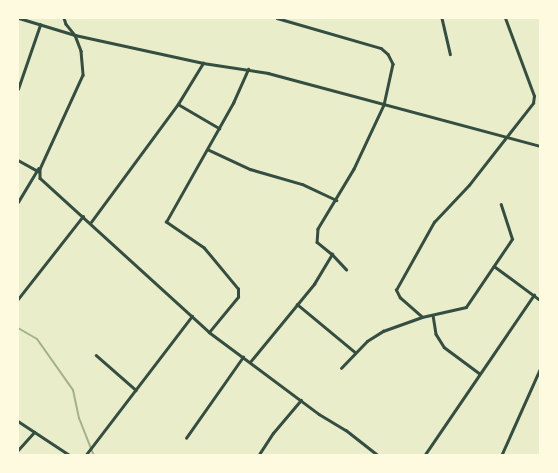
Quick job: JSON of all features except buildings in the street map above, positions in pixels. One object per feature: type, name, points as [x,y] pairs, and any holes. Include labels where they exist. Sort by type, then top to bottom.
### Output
[{"type":"street","points":[[19,18],[75,35],[204,64],[248,69],[540,146]]},
{"type":"street","points":[[18,202],[38,171],[83,75],[81,50],[75,35],[66,24],[64,18]]},
{"type":"street","points":[[277,18],[381,48],[388,54],[393,64],[384,106],[337,200],[318,230],[316,242],[332,254],[346,269]]},
{"type":"street","points":[[442,18],[450,54]]},
{"type":"street","points":[[422,317],[400,298],[396,290],[434,222],[470,186],[533,103],[534,96],[505,18]]},
{"type":"street","points":[[18,88],[40,25]]},
{"type":"street","points":[[91,222],[178,104],[204,64]]},
{"type":"street","points":[[209,332],[238,298],[238,289],[204,248],[166,222],[208,150],[248,69]]},
{"type":"street","points":[[178,104],[219,128]]},
{"type":"street","points":[[208,150],[250,169],[302,184],[337,200]]},
{"type":"street","points":[[18,160],[38,171],[42,180],[91,222],[209,332],[325,418],[360,440],[379,456]]},
{"type":"street","points":[[341,368],[355,352],[383,331],[422,317],[466,307],[512,239],[501,205]]},
{"type":"street","points":[[18,298],[83,216]]},
{"type":"street","points":[[250,362],[314,284],[332,254]]},
{"type":"street","points":[[494,266],[540,300]]},
{"type":"street","points":[[424,456],[534,295]]},
{"type":"street","points":[[297,304],[355,352]]},
{"type":"street","points":[[433,315],[436,334],[444,347],[479,373]]},
{"type":"street","points":[[85,456],[192,316]]},
{"type":"street","points":[[96,355],[136,390]]},
{"type":"street","points":[[186,438],[243,357]]},
{"type":"street","points":[[501,456],[540,369]]},
{"type":"street","points":[[258,456],[273,433],[301,400]]},
{"type":"street","points":[[18,421],[71,456]]},
{"type":"street","points":[[18,450],[34,432]]},
{"type":"waterway","points":[[18,328],[37,339],[73,390],[79,418],[94,456]]}]
